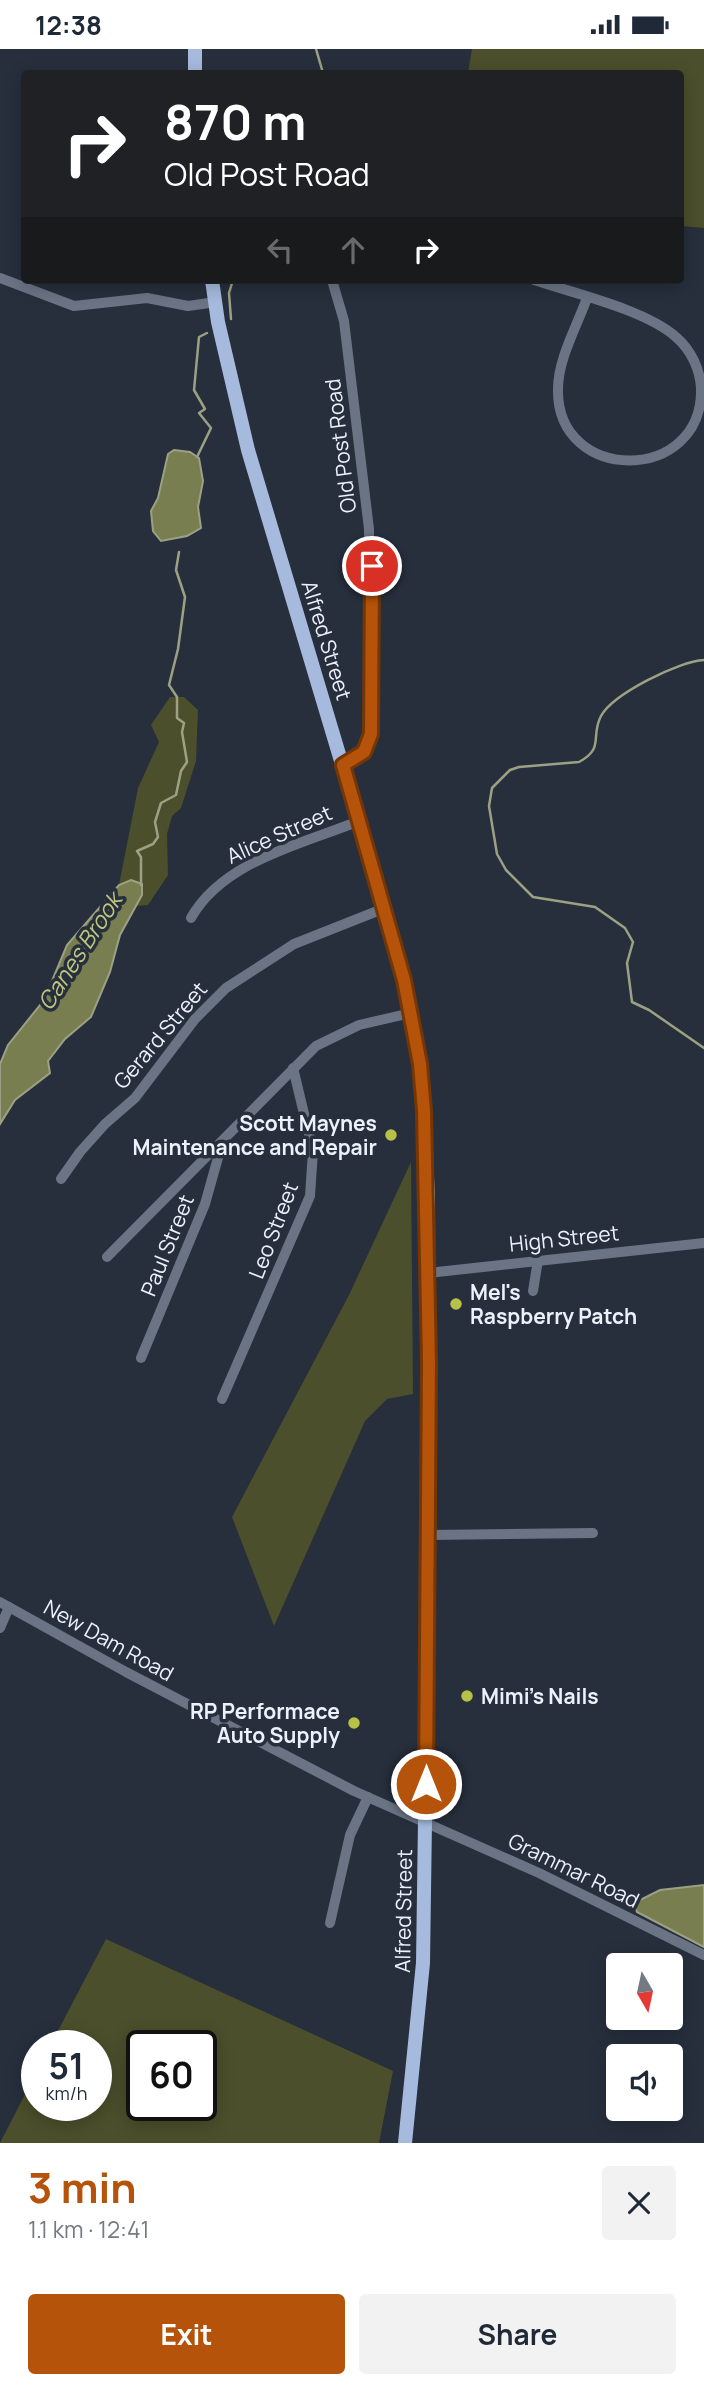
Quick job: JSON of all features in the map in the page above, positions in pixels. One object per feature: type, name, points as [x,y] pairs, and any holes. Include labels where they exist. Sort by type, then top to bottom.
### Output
[{"type":"main road","points":[[194,70],[195,49]]},
{"type":"main road","name":"Alfred Street","points":[[213,284],[248,450],[385,908],[411,1013],[420,1064],[425,1127],[428,1273],[426,1823],[424,1963],[405,2143]]},
{"type":"street","points":[[0,278],[74,306],[146,298],[188,306],[216,302]]},
{"type":"street","name":"Old Post Road","points":[[333,284],[344,321],[360,437],[372,572],[371,734],[364,752],[343,765]]},
{"type":"street","points":[[546,284],[587,298],[667,330],[692,356],[701,392],[696,416],[684,437],[657,456],[628,462],[599,455],[582,444],[564,420],[558,401],[558,381],[587,298]]},
{"type":"street","name":"Alice Street","points":[[191,918],[204,898],[225,879],[359,821]]},
{"type":"street","name":"Gerard Street","points":[[61,1179],[80,1152],[105,1124],[135,1098],[195,1019],[226,988],[294,944],[385,908]]},
{"type":"street","points":[[107,1257],[222,1144],[316,1046],[341,1031],[411,1013]]},
{"type":"street","name":"Leo Street","points":[[222,1399],[310,1196],[314,1173],[311,1136],[293,1068]]},
{"type":"street","name":"Paul Street","points":[[141,1358],[205,1204],[222,1144]]},
{"type":"street","name":"High Street","points":[[428,1273],[704,1243]]},
{"type":"street","points":[[533,1291],[538,1260]]},
{"type":"street","points":[[429,1535],[593,1533]]},
{"type":"street","points":[[0,1628],[5,1604]]},
{"type":"street","name":"New Dam Road","points":[[5,1604],[126,1672],[368,1797],[426,1823]]},
{"type":"street","points":[[330,1923],[350,1835],[368,1797]]},
{"type":"street","name":"Grammar Road","points":[[426,1823],[544,1875],[704,1955]]},
{"type":"shaded area","points":[[472,49],[704,49],[704,228],[684,226],[684,70],[468,70]]},
{"type":"shaded area","points":[[170,697],[184,697],[198,710],[196,761],[181,808],[172,816],[167,834],[168,875],[148,905],[136,906],[142,895],[131,880],[119,885],[138,788],[159,742],[151,725]]},
{"type":"shaded area","points":[[411,1162],[413,1394],[387,1399],[365,1421],[274,1626],[232,1517],[349,1295]]},
{"type":"shaded area","points":[[106,1939],[393,2071],[379,2143],[0,2143],[21,2102],[21,2121],[112,2121],[112,2030],[58,2030]]},
{"type":"water","points":[[174,450],[190,452],[199,458],[203,481],[198,507],[201,528],[187,536],[161,541],[153,531],[151,511],[158,498],[168,454]]},
{"type":"water","points":[[131,880],[142,884],[142,895],[120,935],[110,972],[91,1017],[65,1039],[48,1061],[50,1073],[15,1100],[0,1124],[0,1064],[8,1045],[44,1000],[67,945],[119,885]]},
{"type":"water","points":[[704,1885],[704,1947],[637,1912],[634,1903],[660,1890]]},
{"type":"waterway","name":"Canes Brook","points":[[316,49],[322,70]]},
{"type":"waterway","name":"Canes Brook","points":[[231,319],[229,293],[232,284]]},
{"type":"waterway","name":"Canes Brook","points":[[197,457],[211,428],[199,413],[205,409],[194,390],[199,337],[207,333]]},
{"type":"waterway","name":"Canes Brook","points":[[141,885],[141,857],[137,851],[153,844],[158,837],[155,822],[161,803],[176,795],[181,771],[187,762],[182,732],[184,723],[177,718],[177,697],[169,685],[178,649],[185,597],[176,570],[179,552]]},
{"type":"waterway","points":[[704,660],[664,672],[619,698],[601,716],[592,752],[579,762],[510,770],[492,788],[489,806],[497,854],[506,870],[533,897],[595,907],[625,928],[633,942],[627,963],[632,1002],[649,1010],[704,1048]]},
{"type":"place","name":"Scott Maynes Maintenance and Repair","points":[[391,1135]]},
{"type":"place","name":"Mel's Raspberry Patch","points":[[456,1304]]},
{"type":"place","name":"Mimi's Nails","points":[[467,1696]]},
{"type":"place","name":"RP Performace Auto Supply","points":[[354,1723]]},
{"type":"route","points":[[372,566],[371,734],[364,752],[343,765],[404,980],[420,1064],[424,1111],[428,1193],[429,1362],[426,1784]]}]
